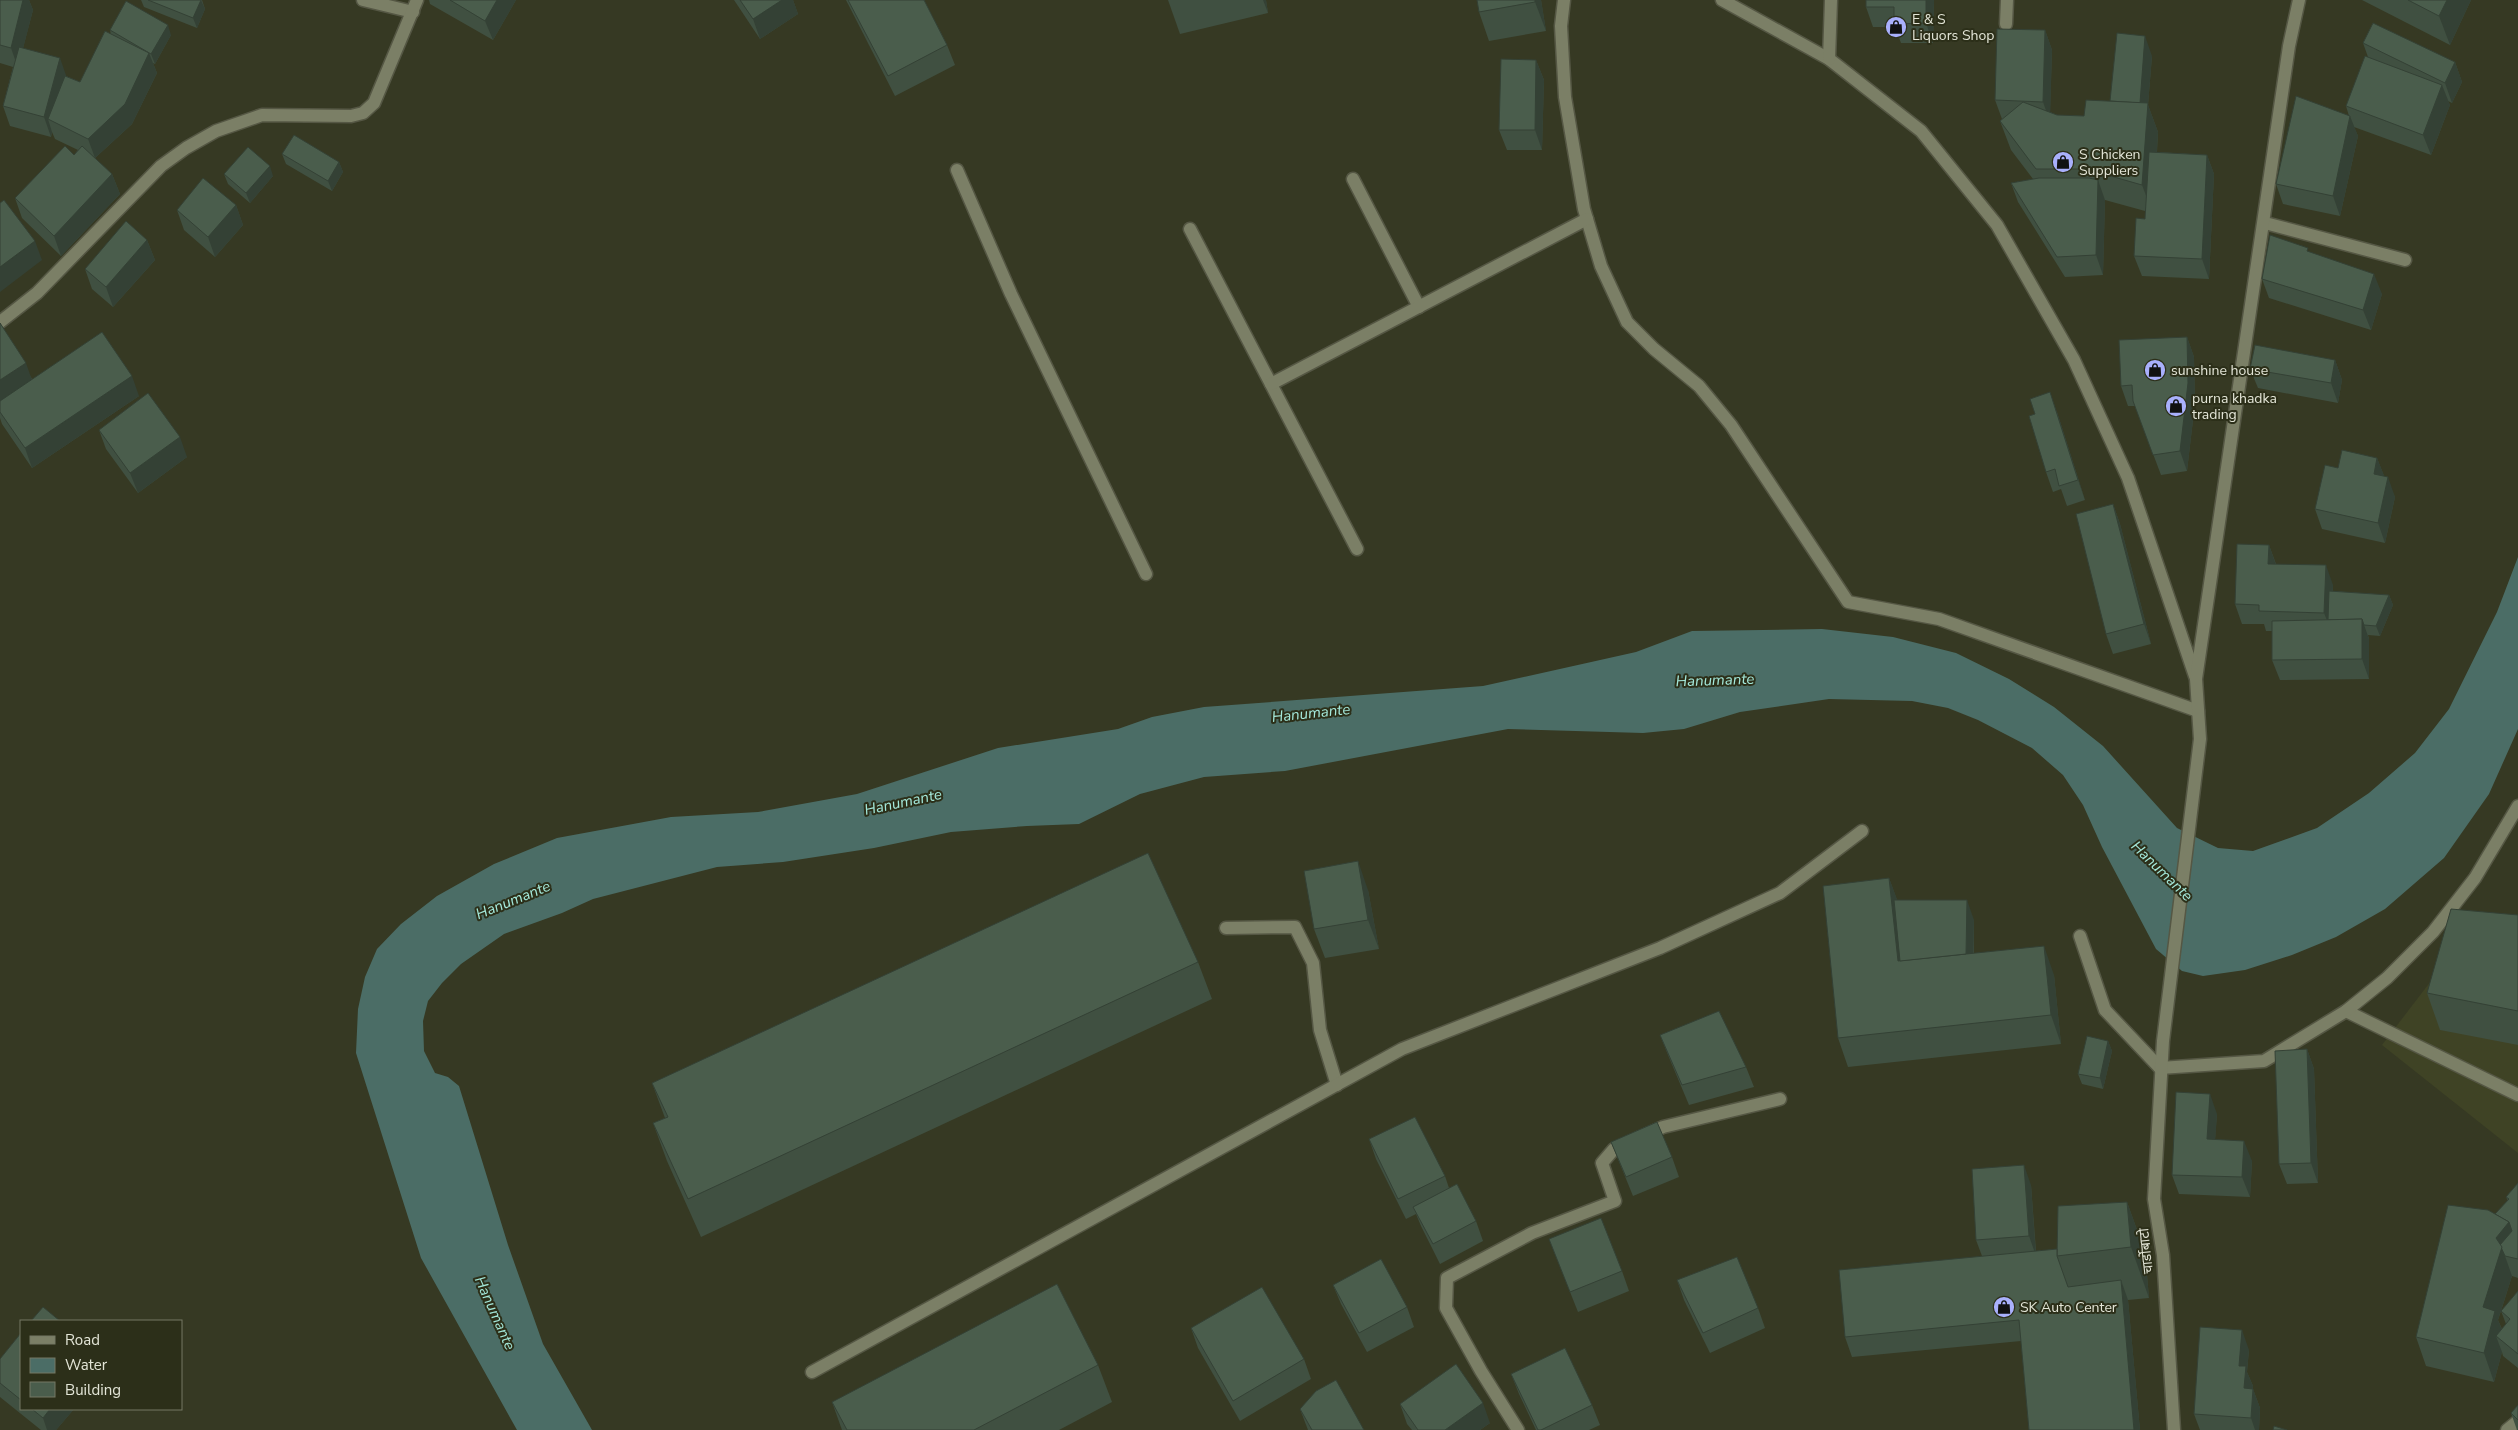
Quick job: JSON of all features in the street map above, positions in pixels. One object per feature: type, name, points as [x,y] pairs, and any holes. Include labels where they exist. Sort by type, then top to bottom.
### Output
[{"type":"street","points":[[0,322],[37,292],[161,166],[186,148],[216,132],[262,115],[351,116],[363,113],[374,103],[415,6],[363,0]]},
{"type":"street","points":[[1564,0],[1561,26],[1565,97],[1587,219],[1601,266],[1627,322],[1654,349],[1699,386],[1731,425],[1848,602],[1939,619],[2198,712]]},
{"type":"street","points":[[1722,0],[1829,60],[1921,131],[1997,225],[2074,360],[2128,478],[2196,679]]},
{"type":"street","points":[[1829,60],[1831,0]]},
{"type":"street","points":[[2006,24],[2007,0]]},
{"type":"street","points":[[2196,679],[2289,46],[2300,0]]},
{"type":"street","points":[[957,170],[1011,294],[1146,574]]},
{"type":"street","points":[[1353,180],[1419,307]]},
{"type":"street","points":[[1271,384],[1587,219]]},
{"type":"street","points":[[2264,223],[2404,260]]},
{"type":"street","points":[[1190,229],[1357,549]]},
{"type":"street","name":"चार्डोबाटो","points":[[2174,1430],[2163,1255],[2154,1199],[2160,1068],[2200,739],[2196,679]]},
{"type":"street","points":[[2080,936],[2105,1010],[2160,1068],[2264,1061],[2346,1011],[2387,978],[2434,932],[2474,878],[2518,806]]},
{"type":"street","points":[[812,1372],[1402,1049],[1660,948],[1780,893],[1862,831]]},
{"type":"street","points":[[1226,928],[1295,927],[1313,963],[1320,1030],[1337,1085]]},
{"type":"street","points":[[2346,1011],[2518,1095]]},
{"type":"street","points":[[1512,1428],[1446,1308],[1447,1278],[1532,1233],[1615,1201],[1602,1163],[1614,1148],[1663,1126],[1780,1099]]},
{"type":"street","points":[[2507,1430],[2518,1421]]},
{"type":"shaded area","points":[[2460,943],[2518,947],[2518,1153],[2382,1045]]},
{"type":"water","name":"Hanumante","points":[[2518,557],[2518,729],[2489,794],[2444,858],[2385,909],[2336,937],[2292,955],[2245,970],[2203,976],[2182,971],[2156,949],[2102,847],[2083,805],[2063,775],[2032,748],[1978,720],[1948,708],[1912,701],[1829,699],[1740,712],[1684,729],[1643,733],[1508,729],[1285,771],[1204,777],[1140,794],[1079,824],[951,832],[874,848],[783,862],[717,867],[593,899],[562,913],[504,934],[461,964],[442,983],[428,1001],[423,1021],[424,1051],[435,1073],[448,1077],[459,1086],[508,1245],[543,1344],[592,1430],[517,1430],[421,1258],[356,1053],[358,1009],[365,977],[377,949],[401,924],[437,896],[494,864],[557,838],[671,817],[758,812],[857,794],[998,748],[1118,729],[1152,717],[1204,707],[1483,686],[1636,652],[1692,631],[1822,629],[1893,637],[1956,653],[2009,679],[2054,707],[2103,746],[2177,828],[2218,848],[2253,851],[2317,828],[2369,793],[2415,753],[2449,709],[2497,612]]},
{"type":"building","points":[[0,0],[23,0],[11,48],[0,45]]},
{"type":"building","points":[[148,0],[201,0],[193,18]]},
{"type":"building","points":[[450,0],[497,0],[485,21]]},
{"type":"building","points":[[740,0],[782,0],[753,19]]},
{"type":"building","points":[[848,0],[924,0],[947,45],[888,76]]},
{"type":"building","points":[[1477,0],[1535,0],[1535,2],[1479,12]]},
{"type":"building","points":[[1866,0],[1926,0],[1926,23],[1894,24],[1894,7],[1866,7]]},
{"type":"building","points":[[2408,0],[2447,0],[2439,16]]},
{"type":"building","points":[[126,1],[168,25],[151,54],[110,30]]},
{"type":"building","points":[[2373,23],[2455,62],[2445,83],[2363,43]]},
{"type":"building","points":[[1997,29],[2045,30],[2043,102],[1995,100]]},
{"type":"building","points":[[105,31],[149,53],[125,104],[88,139],[48,119],[65,76],[80,82]]},
{"type":"building","points":[[2117,33],[2145,36],[2140,103],[2110,101]]},
{"type":"building","points":[[19,47],[60,58],[44,117],[3,106]]},
{"type":"building","points":[[2365,56],[2442,85],[2423,135],[2346,106]]},
{"type":"building","points":[[1501,59],[1536,60],[1535,130],[1499,130]]},
{"type":"building","points":[[2296,96],[2350,116],[2333,196],[2276,184]]},
{"type":"building","points":[[2086,100],[2148,103],[2142,185],[2086,169],[2036,169],[2000,121],[2023,102],[2057,115],[2084,116]]},
{"type":"building","points":[[294,135],[339,162],[328,181],[282,154]]},
{"type":"building","points":[[65,146],[74,155],[82,146],[112,174],[54,236],[15,198]]},
{"type":"building","points":[[248,147],[270,166],[246,193],[224,174]]},
{"type":"building","points":[[2149,152],[2207,155],[2202,259],[2134,256],[2136,218],[2145,219]]},
{"type":"building","points":[[203,178],[236,205],[208,237],[177,210]]},
{"type":"building","points":[[2039,178],[2089,178],[2098,180],[2096,255],[2057,257],[2011,183]]},
{"type":"building","points":[[4,200],[35,241],[0,267],[0,203]]},
{"type":"building","points":[[126,221],[147,240],[106,287],[85,269]]},
{"type":"building","points":[[2270,235],[2308,248],[2307,251],[2374,274],[2363,310],[2262,279]]},
{"type":"building","points":[[0,323],[26,363],[0,380]]},
{"type":"building","points":[[102,332],[132,376],[25,448],[0,412],[0,401]]},
{"type":"building","points":[[2187,337],[2188,383],[2180,451],[2153,455],[2133,401],[2132,385],[2121,386],[2119,340]]},
{"type":"building","points":[[2255,345],[2335,360],[2331,383],[2250,369]]},
{"type":"building","points":[[2050,392],[2078,480],[2059,486],[2055,469],[2046,472],[2029,416],[2035,414],[2030,399]]},
{"type":"building","points":[[148,393],[180,437],[130,473],[99,430]]},
{"type":"building","points":[[2342,450],[2377,458],[2374,474],[2388,477],[2378,523],[2315,509],[2325,465],[2338,468]]},
{"type":"building","points":[[2113,504],[2144,624],[2106,634],[2076,514]]},
{"type":"building","points":[[2237,544],[2269,545],[2268,564],[2326,565],[2324,613],[2259,611],[2259,605],[2235,604]]},
{"type":"building","points":[[2329,591],[2389,595],[2376,626],[2364,625],[2362,619],[2328,620]]},
{"type":"building","points":[[2362,619],[2362,659],[2272,660],[2272,621]]},
{"type":"building","points":[[1148,853],[1198,962],[688,1199],[653,1123],[668,1117],[652,1083]]},
{"type":"building","points":[[1358,861],[1368,920],[1314,929],[1304,871]]},
{"type":"building","points":[[1889,878],[1898,961],[2044,946],[2051,1015],[1838,1038],[1823,886]]},
{"type":"building","points":[[1894,900],[1967,900],[1966,954],[1900,961]]},
{"type":"building","points":[[2451,909],[2518,915],[2518,1011],[2427,993]]},
{"type":"building","points":[[1719,1011],[1746,1067],[1682,1085],[1660,1035]]},
{"type":"building","points":[[2087,1036],[2108,1041],[2100,1078],[2078,1074]]},
{"type":"building","points":[[2307,1049],[2311,1163],[2279,1164],[2275,1051]]},
{"type":"building","points":[[2176,1092],[2210,1094],[2207,1139],[2244,1141],[2242,1177],[2172,1175]]},
{"type":"building","points":[[1415,1117],[1445,1176],[1398,1199],[1369,1139]]},
{"type":"building","points":[[1657,1122],[1672,1157],[1626,1177],[1611,1142]]},
{"type":"building","points":[[2024,1165],[2029,1236],[1976,1240],[1972,1169]]},
{"type":"building","points":[[2518,1183],[2518,1259],[2505,1256],[2500,1245],[2512,1231],[2509,1222],[2495,1214],[2509,1199],[2506,1197]]},
{"type":"building","points":[[1457,1184],[1476,1221],[1433,1244],[1413,1207]]},
{"type":"building","points":[[2127,1202],[2131,1247],[2057,1256],[2058,1206]]},
{"type":"building","points":[[2448,1205],[2488,1210],[2509,1222],[2496,1238],[2502,1247],[2483,1307],[2495,1311],[2484,1353],[2416,1337]]},
{"type":"building","points":[[1601,1218],[1622,1271],[1570,1292],[1549,1239]]},
{"type":"building","points":[[2057,1249],[2057,1256],[2068,1287],[2121,1280],[2134,1430],[2029,1430],[2019,1320],[1845,1337],[1839,1270]]},
{"type":"building","points":[[1737,1257],[1758,1308],[1703,1333],[1677,1280]]},
{"type":"building","points":[[1381,1259],[1407,1307],[1359,1333],[1333,1285]]},
{"type":"building","points":[[1057,1284],[1098,1365],[974,1430],[847,1430],[832,1402]]},
{"type":"building","points":[[1262,1287],[1304,1359],[1233,1401],[1191,1328]]},
{"type":"building","points":[[2518,1291],[2518,1354],[2496,1336],[2510,1319],[2501,1311]]},
{"type":"building","points":[[43,1307],[59,1320],[32,1320]]},
{"type":"building","points":[[2200,1327],[2242,1330],[2239,1366],[2246,1366],[2244,1388],[2253,1389],[2251,1418],[2194,1414]]},
{"type":"building","points":[[20,1334],[20,1399],[0,1383],[0,1359]]},
{"type":"building","points":[[1565,1348],[1592,1405],[1538,1430],[1511,1374]]},
{"type":"building","points":[[1456,1364],[1483,1403],[1445,1430],[1418,1430],[1400,1404]]},
{"type":"building","points":[[1336,1380],[1364,1430],[1312,1430],[1300,1409],[1316,1391]]},
{"type":"building","points":[[2518,1405],[2518,1420],[2511,1413]]},
{"type":"building","points":[[33,1410],[49,1410],[43,1418]]},
{"type":"building","points":[[2274,1426],[2287,1430],[2273,1430]]},
{"type":"place","name":"E & S Liquors Shop","points":[[1896,27]]},
{"type":"place","name":"S Chicken Suppliers","points":[[2063,162]]},
{"type":"place","name":"sunshine house","points":[[2155,370]]},
{"type":"place","name":"purna khadka trading","points":[[2176,406]]},
{"type":"place","name":"SK Auto Center","points":[[2004,1307]]}]
